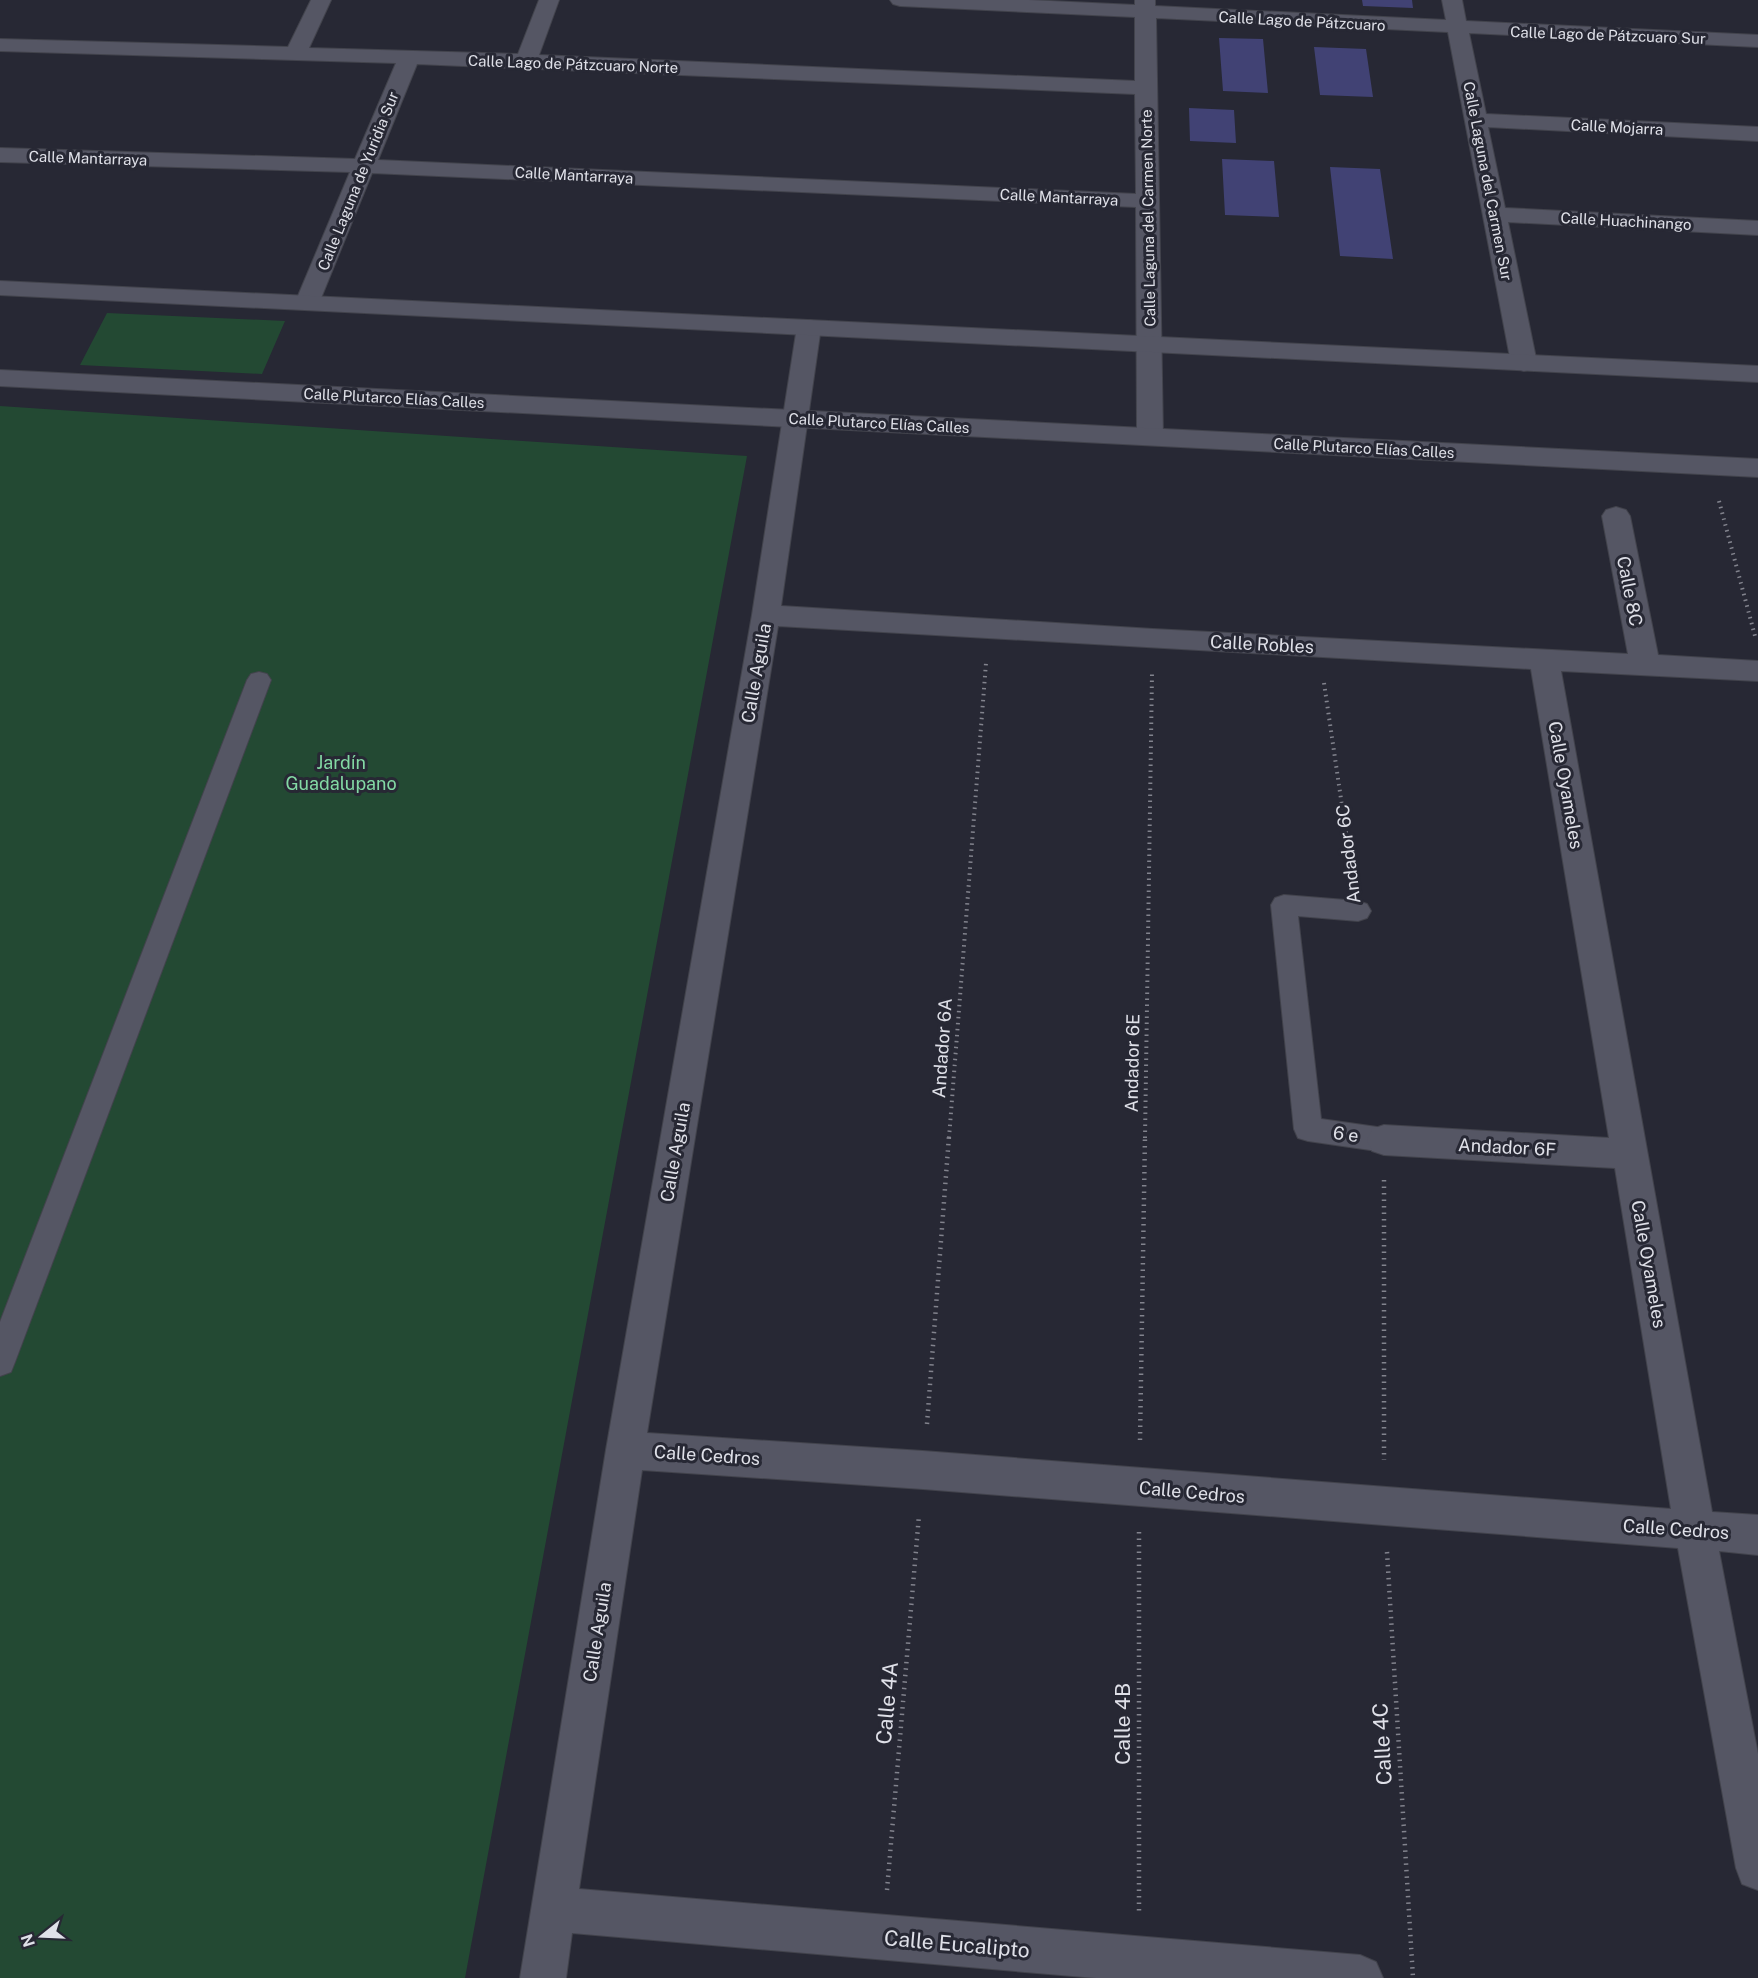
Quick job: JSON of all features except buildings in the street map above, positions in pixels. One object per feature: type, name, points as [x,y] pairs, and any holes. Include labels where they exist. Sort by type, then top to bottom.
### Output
[{"type":"street","points":[[295,55],[321,0]]},
{"type":"street","points":[[526,61],[549,0]]},
{"type":"street","name":"Calle Lago de Pátzcuaro","points":[[900,0],[1145,6],[1458,28]]},
{"type":"street","name":"Calle Laguna del Carmen Sur","points":[[1452,0],[1524,363]]},
{"type":"street","name":"Calle Laguna del Carmen Norte","points":[[1145,6],[1150,437]]},
{"type":"street","name":"Calle Lago de Pátzcuaro Sur","points":[[1458,28],[1758,41]]},
{"type":"street","name":"Calle Lago de Pátzcuaro Norte","points":[[0,45],[526,61],[1146,88]]},
{"type":"street","name":"Calle Laguna de Yuridia Sur","points":[[307,303],[366,166],[408,59]]},
{"type":"street","name":"Calle Mojarra","points":[[1476,120],[1758,134]]},
{"type":"street","name":"Calle Mantarraya","points":[[0,155],[366,166],[1147,201]]},
{"type":"street","name":"Calle Huachinango","points":[[1494,214],[1758,228]]},
{"type":"street","points":[[0,288],[1758,374]]},
{"type":"street","name":"Calle Aguila","points":[[543,1978],[625,1450],[766,615],[809,327]]},
{"type":"street","name":"Calle Plutarco Elías Calles","points":[[0,378],[1758,468]]},
{"type":"street","name":"Calle 8C","points":[[1616,516],[1645,665]]},
{"type":"street","name":"Calle Robles","points":[[766,615],[1153,639],[1758,671]]},
{"type":"street","name":"Calle Oyameles","points":[[1544,659],[1695,1530],[1758,1868]]},
{"type":"street","name":"Andador 6F","points":[[1384,1140],[1630,1154]]},
{"type":"street","name":"Calle Cedros","points":[[625,1450],[923,1470],[1758,1535]]},
{"type":"street","name":"Calle Eucalipto","points":[[554,1909],[1360,1978]]},
{"type":"lane","points":[[0,1362],[259,681]]},
{"type":"lane","name":"Andador 6C","points":[[1308,1129],[1284,905],[1358,910]]},
{"type":"lane","name":"6 e","points":[[1308,1129],[1384,1140]]},
{"type":"path","points":[[1709,466],[1758,645]]},
{"type":"path","name":"Andador 6A","points":[[923,1470],[988,629]]},
{"type":"path","name":"Andador 6E","points":[[1139,1487],[1153,639]]},
{"type":"path","name":"Andador 6C","points":[[1318,647],[1358,910]]},
{"type":"path","points":[[1384,1140],[1384,1507]]},
{"type":"path","name":"Calle 4A","points":[[883,1938],[923,1470]]},
{"type":"path","name":"Calle 4B","points":[[1139,1487],[1139,1960]]},
{"type":"path","name":"Calle 4C","points":[[1384,1507],[1413,1978]]},
{"type":"green space","points":[[107,313],[285,321],[262,374],[80,365]]},
{"type":"green space","name":"Jardín Guadalupano","points":[[0,406],[747,456],[465,1978],[0,1978]]}]
